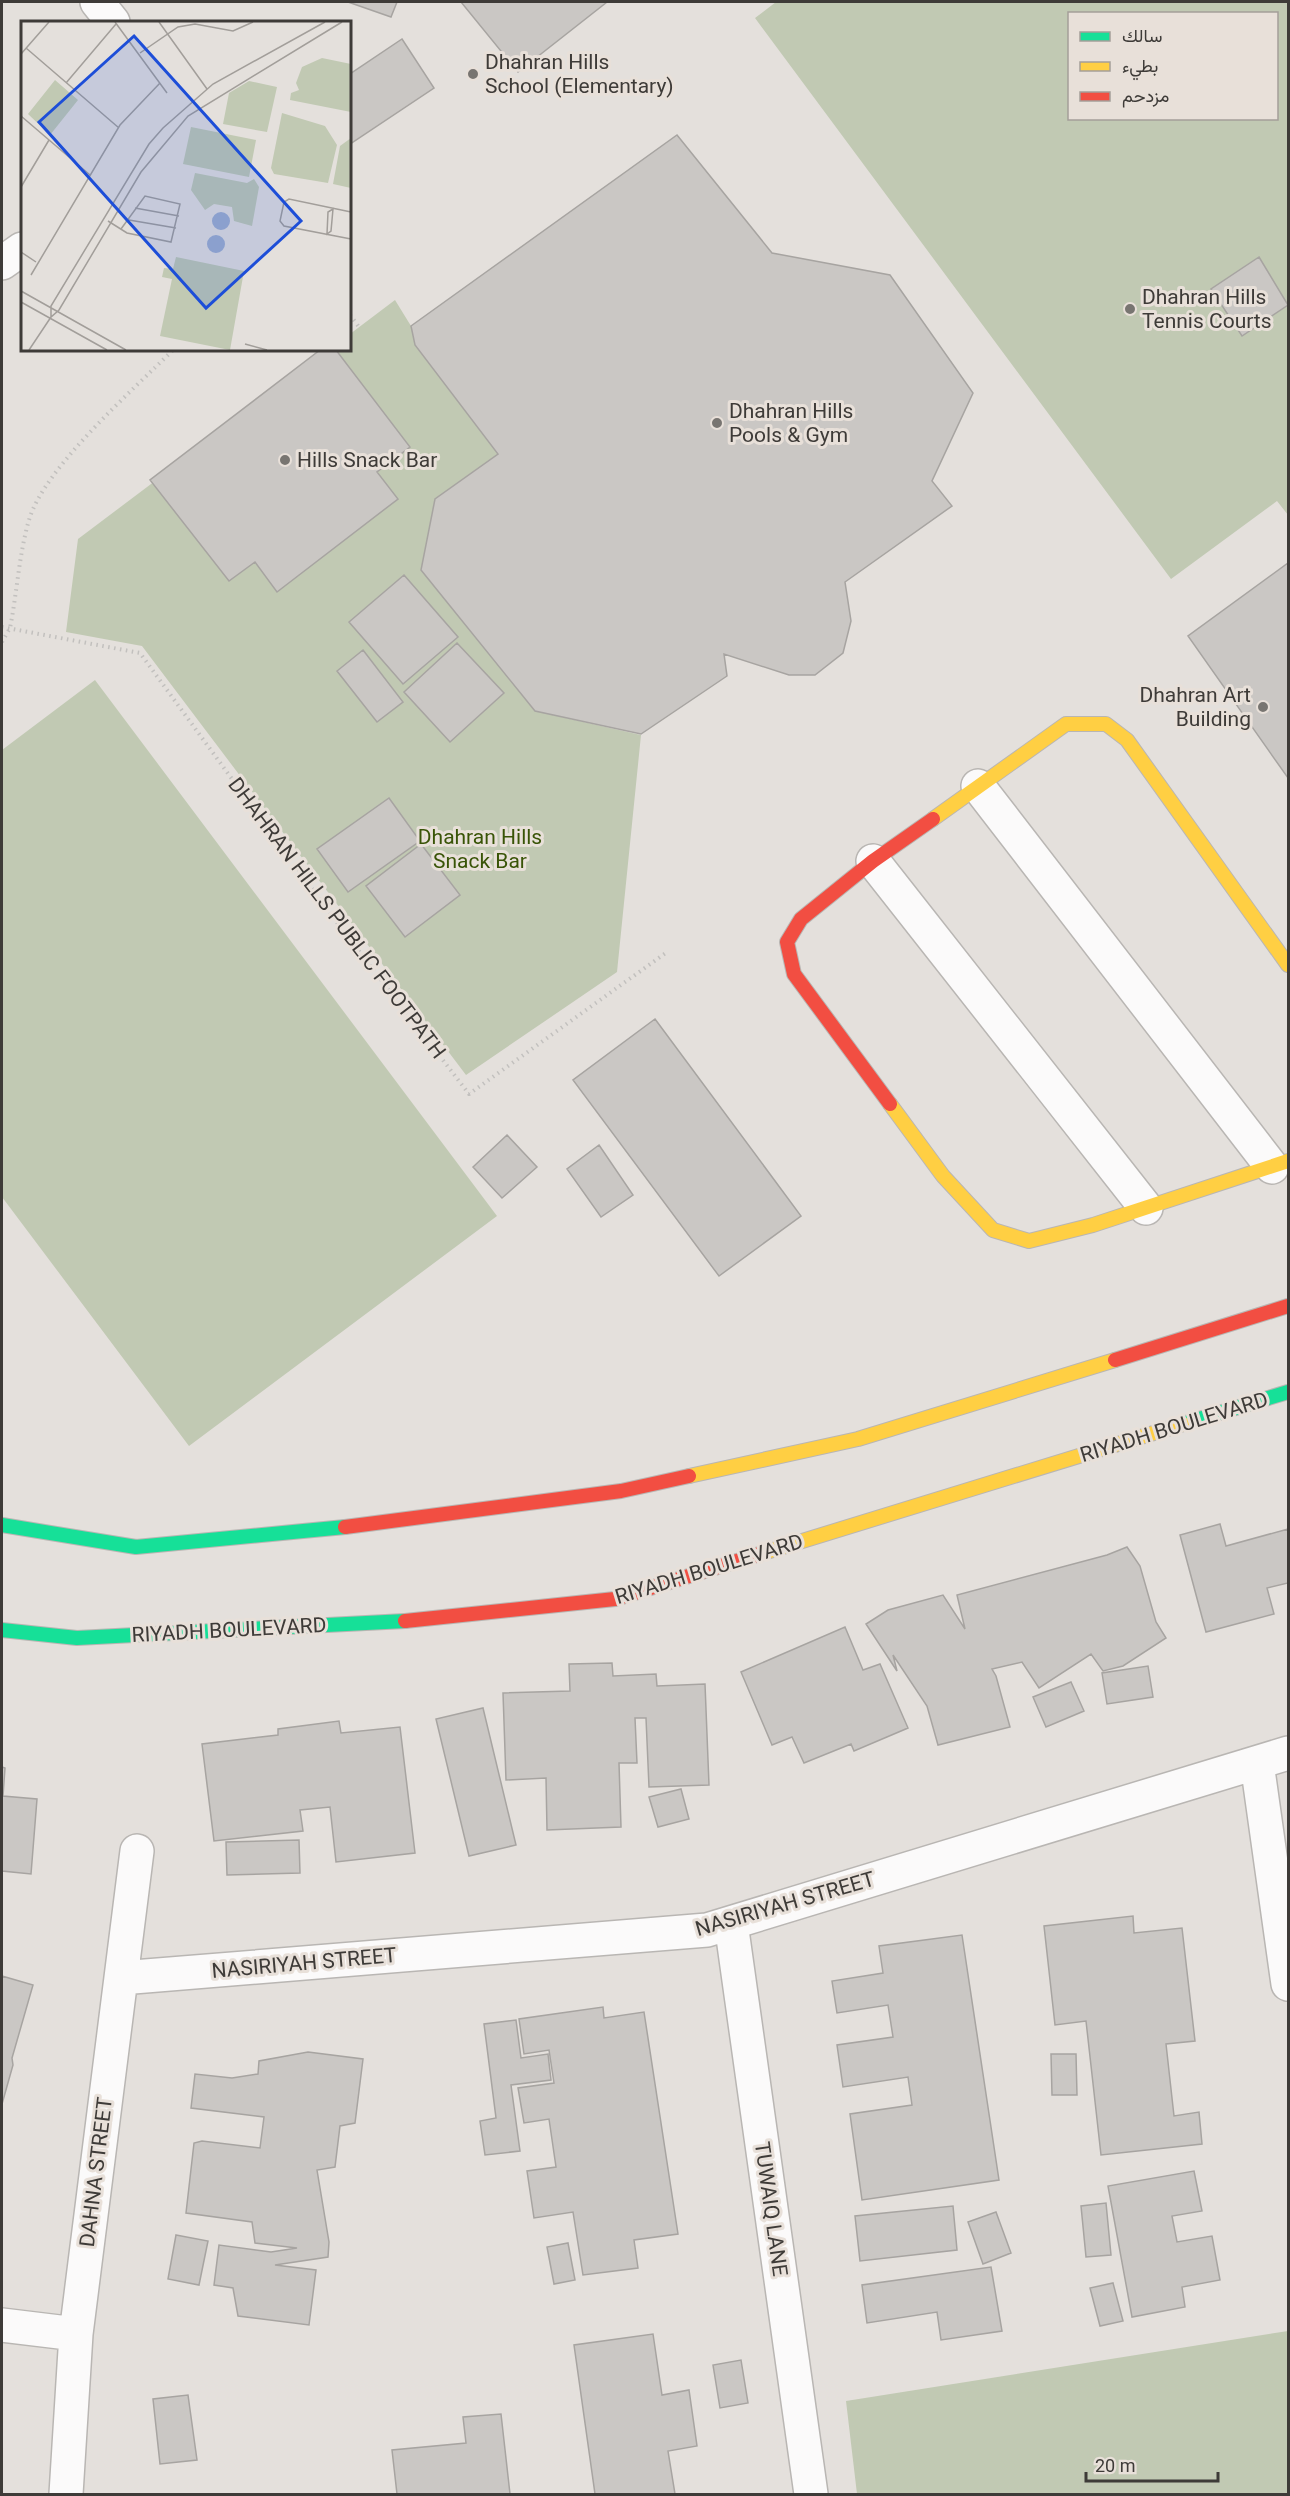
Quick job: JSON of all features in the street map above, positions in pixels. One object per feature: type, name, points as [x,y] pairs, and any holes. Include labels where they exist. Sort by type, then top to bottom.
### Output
[{"type":"main road","points":[[1280,1164],[1093,1226],[1029,1241],[993,1230],[943,1176],[794,974],[787,942],[801,919],[873,861],[1066,724],[1106,724],[1127,740],[1288,965]]},
{"type":"main road","points":[[2,1525],[136,1547],[395,1522],[621,1491],[858,1439],[1288,1306]]},
{"type":"main road","name":"RIYADH BOULEVARD","points":[[2,1630],[77,1638],[396,1622],[615,1599],[1288,1392]]},
{"type":"street","points":[[97,2],[112,21]]},
{"type":"street","points":[[2,264],[21,250]]},
{"type":"street","points":[[978,786],[1280,1164]]},
{"type":"street","points":[[873,861],[1146,1208]]},
{"type":"street","name":"NASIRIYAH STREET","points":[[121,1978],[707,1930],[1288,1753]]},
{"type":"street","points":[[1257,1763],[1288,1984]]},
{"type":"street","name":"DAHNA STREET","points":[[66,2494],[76,2334],[137,1851]]},
{"type":"street","name":"TUWAIQ LANE","points":[[731,1923],[811,2494]]},
{"type":"street","points":[[2,2325],[76,2334]]},
{"type":"path","points":[[351,316],[359,327]]},
{"type":"path","points":[[2,642],[10,628],[28,520],[40,494],[64,462],[172,351]]},
{"type":"path","name":"DHAHRAN HILLS PUBLIC FOOTPATH","points":[[2,627],[140,653],[335,920],[469,1094],[666,952]]},
{"type":"green space","name":"Dhahran Hills Tennis Courts","points":[[776,2],[1288,2],[1288,515],[1277,501],[1171,579],[755,18]]},
{"type":"green space","name":"Dhahran Hills Snack Bar","points":[[395,300],[411,326],[415,345],[498,454],[435,499],[421,570],[535,711],[641,735],[617,972],[466,1075],[142,646],[66,632],[78,539],[328,351],[351,351],[351,333]]},
{"type":"green space","points":[[95,680],[497,1216],[189,1446],[2,1197],[2,750]]},
{"type":"green space","points":[[1288,2331],[1288,2494],[857,2494],[846,2401]]},
{"type":"building","points":[[348,2],[397,2],[391,17]]},
{"type":"building","points":[[461,2],[607,2],[518,72]]},
{"type":"building","points":[[402,39],[434,88],[351,143],[351,73]]},
{"type":"building","name":"Dhahran Hills Pools & Gym","points":[[677,135],[772,253],[890,275],[973,393],[932,481],[952,506],[845,582],[851,621],[843,653],[815,675],[789,675],[724,654],[727,676],[641,734],[535,711],[421,570],[435,499],[498,454],[415,345],[411,326]]},
{"type":"building","points":[[1259,257],[1288,305],[1242,336],[1211,289]]},
{"type":"building","name":"Hills Snack Bar","points":[[319,351],[337,351],[410,447],[377,472],[398,499],[277,592],[255,562],[229,581],[150,480]]},
{"type":"building","name":"Dhahran Art Building","points":[[1288,563],[1288,778],[1188,636]]},
{"type":"building","points":[[404,575],[458,637],[403,684],[349,622]]},
{"type":"building","points":[[457,643],[504,693],[450,742],[404,692]]},
{"type":"building","points":[[363,650],[403,702],[377,722],[337,671]]},
{"type":"building","points":[[389,798],[420,841],[348,892],[317,849]]},
{"type":"building","points":[[421,844],[460,895],[405,937],[366,886]]},
{"type":"building","points":[[655,1019],[801,1216],[719,1276],[573,1080]]},
{"type":"building","points":[[507,1135],[537,1167],[502,1198],[473,1167]]},
{"type":"building","points":[[599,1145],[633,1195],[601,1217],[567,1169]]},
{"type":"building","points":[[1220,1524],[1226,1546],[1288,1529],[1288,1583],[1267,1588],[1274,1614],[1206,1632],[1180,1535]]},
{"type":"building","points":[[1127,1547],[1140,1566],[1156,1622],[1166,1638],[1123,1666],[1103,1671],[1091,1654],[1039,1688],[1022,1662],[992,1669],[1010,1727],[938,1745],[927,1706],[893,1655],[897,1671],[866,1624],[888,1610],[943,1595],[965,1629],[957,1595],[1107,1555]]},
{"type":"building","points":[[845,1627],[863,1670],[880,1664],[908,1728],[854,1751],[851,1744],[804,1763],[792,1737],[772,1745],[741,1672]]},
{"type":"building","points":[[612,1663],[613,1676],[656,1674],[657,1686],[705,1684],[709,1785],[649,1787],[646,1718],[635,1718],[637,1763],[619,1763],[621,1827],[547,1830],[546,1778],[506,1780],[503,1693],[570,1691],[569,1664]]},
{"type":"building","points":[[1148,1666],[1153,1697],[1107,1704],[1102,1673]]},
{"type":"building","points":[[1071,1682],[1084,1711],[1046,1727],[1033,1697]]},
{"type":"building","points":[[483,1708],[516,1845],[469,1856],[436,1719]]},
{"type":"building","points":[[339,1721],[341,1733],[400,1727],[415,1853],[336,1862],[330,1807],[300,1810],[303,1831],[214,1841],[202,1744],[278,1735],[278,1729]]},
{"type":"building","points":[[2,1767],[5,1768],[3,1796],[37,1799],[31,1874],[2,1871]]},
{"type":"building","points":[[681,1789],[689,1819],[658,1827],[649,1797]]},
{"type":"building","points":[[299,1840],[300,1873],[227,1875],[226,1842]]},
{"type":"building","points":[[1133,1916],[1134,1933],[1182,1928],[1195,2041],[1166,2044],[1174,2116],[1199,2112],[1202,2144],[1101,2155],[1086,2021],[1055,2025],[1044,1926]]},
{"type":"building","points":[[962,1935],[999,2180],[862,2200],[850,2114],[912,2105],[908,2077],[843,2087],[837,2045],[893,2037],[888,2005],[837,2013],[832,1981],[883,1973],[879,1946]]},
{"type":"building","points":[[2,1976],[33,1985],[12,2058],[13,2065],[2,2104]]},
{"type":"building","points":[[603,2007],[604,2018],[644,2012],[678,2234],[634,2240],[638,2268],[583,2275],[573,2212],[534,2218],[527,2171],[556,2167],[549,2119],[524,2123],[518,2088],[554,2083],[549,2050],[524,2054],[519,2019]]},
{"type":"building","points":[[516,2020],[521,2058],[548,2054],[551,2080],[511,2085],[520,2151],[485,2155],[480,2121],[496,2118],[484,2024]]},
{"type":"building","points":[[308,2052],[363,2059],[355,2123],[340,2126],[335,2167],[317,2170],[329,2242],[328,2257],[275,2265],[316,2270],[309,2325],[238,2316],[233,2288],[214,2285],[219,2245],[271,2252],[297,2248],[255,2243],[252,2222],[186,2213],[194,2143],[202,2141],[260,2148],[264,2117],[191,2108],[195,2074],[232,2078],[258,2074],[259,2061]]},
{"type":"building","points":[[1051,2054],[1076,2054],[1077,2095],[1052,2095]]},
{"type":"building","points":[[1194,2171],[1202,2211],[1172,2216],[1177,2242],[1212,2236],[1220,2280],[1182,2287],[1185,2307],[1132,2317],[1108,2186]]},
{"type":"building","points":[[1106,2203],[1111,2255],[1086,2257],[1081,2206]]},
{"type":"building","points":[[953,2206],[957,2250],[860,2261],[855,2216]]},
{"type":"building","points":[[996,2212],[1011,2253],[983,2264],[968,2222]]},
{"type":"building","points":[[176,2235],[208,2241],[199,2285],[168,2279]]},
{"type":"building","points":[[568,2243],[575,2280],[554,2284],[547,2247]]},
{"type":"building","points":[[991,2267],[1002,2331],[941,2340],[937,2312],[867,2323],[862,2285]]},
{"type":"building","points":[[1113,2283],[1123,2321],[1100,2326],[1090,2288]]},
{"type":"building","points":[[653,2334],[662,2395],[689,2390],[697,2446],[668,2451],[675,2494],[595,2494],[574,2345]]},
{"type":"building","points":[[741,2360],[748,2403],[720,2408],[713,2365]]},
{"type":"building","points":[[188,2395],[197,2460],[160,2464],[153,2399]]},
{"type":"building","points":[[501,2414],[510,2494],[397,2494],[392,2450],[466,2443],[463,2417]]},
{"type":"traffic: fast","points":[[1183,1424],[1288,1392]]},
{"type":"traffic: fast","points":[[2,1525],[136,1547],[345,1527]]},
{"type":"traffic: fast","points":[[2,1630],[77,1638],[405,1621]]},
{"type":"traffic: slow","points":[[933,819],[1066,724],[1106,724],[1127,740],[1288,965]]},
{"type":"traffic: slow","points":[[890,1104],[943,1176],[993,1230],[1029,1241],[1093,1225],[1288,1161]]},
{"type":"traffic: slow","points":[[689,1476],[858,1439],[1115,1360]]},
{"type":"traffic: slow","points":[[763,1553],[1183,1424]]},
{"type":"traffic: jam","points":[[890,1104],[794,974],[787,942],[801,919],[873,861],[933,819]]},
{"type":"traffic: jam","points":[[1115,1360],[1288,1306]]},
{"type":"traffic: jam","points":[[345,1527],[621,1491],[689,1476]]},
{"type":"traffic: jam","points":[[405,1621],[615,1599],[763,1553]]},
{"type":"place","name":"Dhahran Hills School (Elementary)","points":[[473,74]]},
{"type":"place","name":"Dhahran Hills Tennis Courts","points":[[1130,309]]},
{"type":"place","name":"Dhahran Hills Pools & Gym","points":[[717,423]]},
{"type":"place","name":"Hills Snack Bar","points":[[285,460]]},
{"type":"place","name":"Dhahran Art Building","points":[[1263,707]]}]
